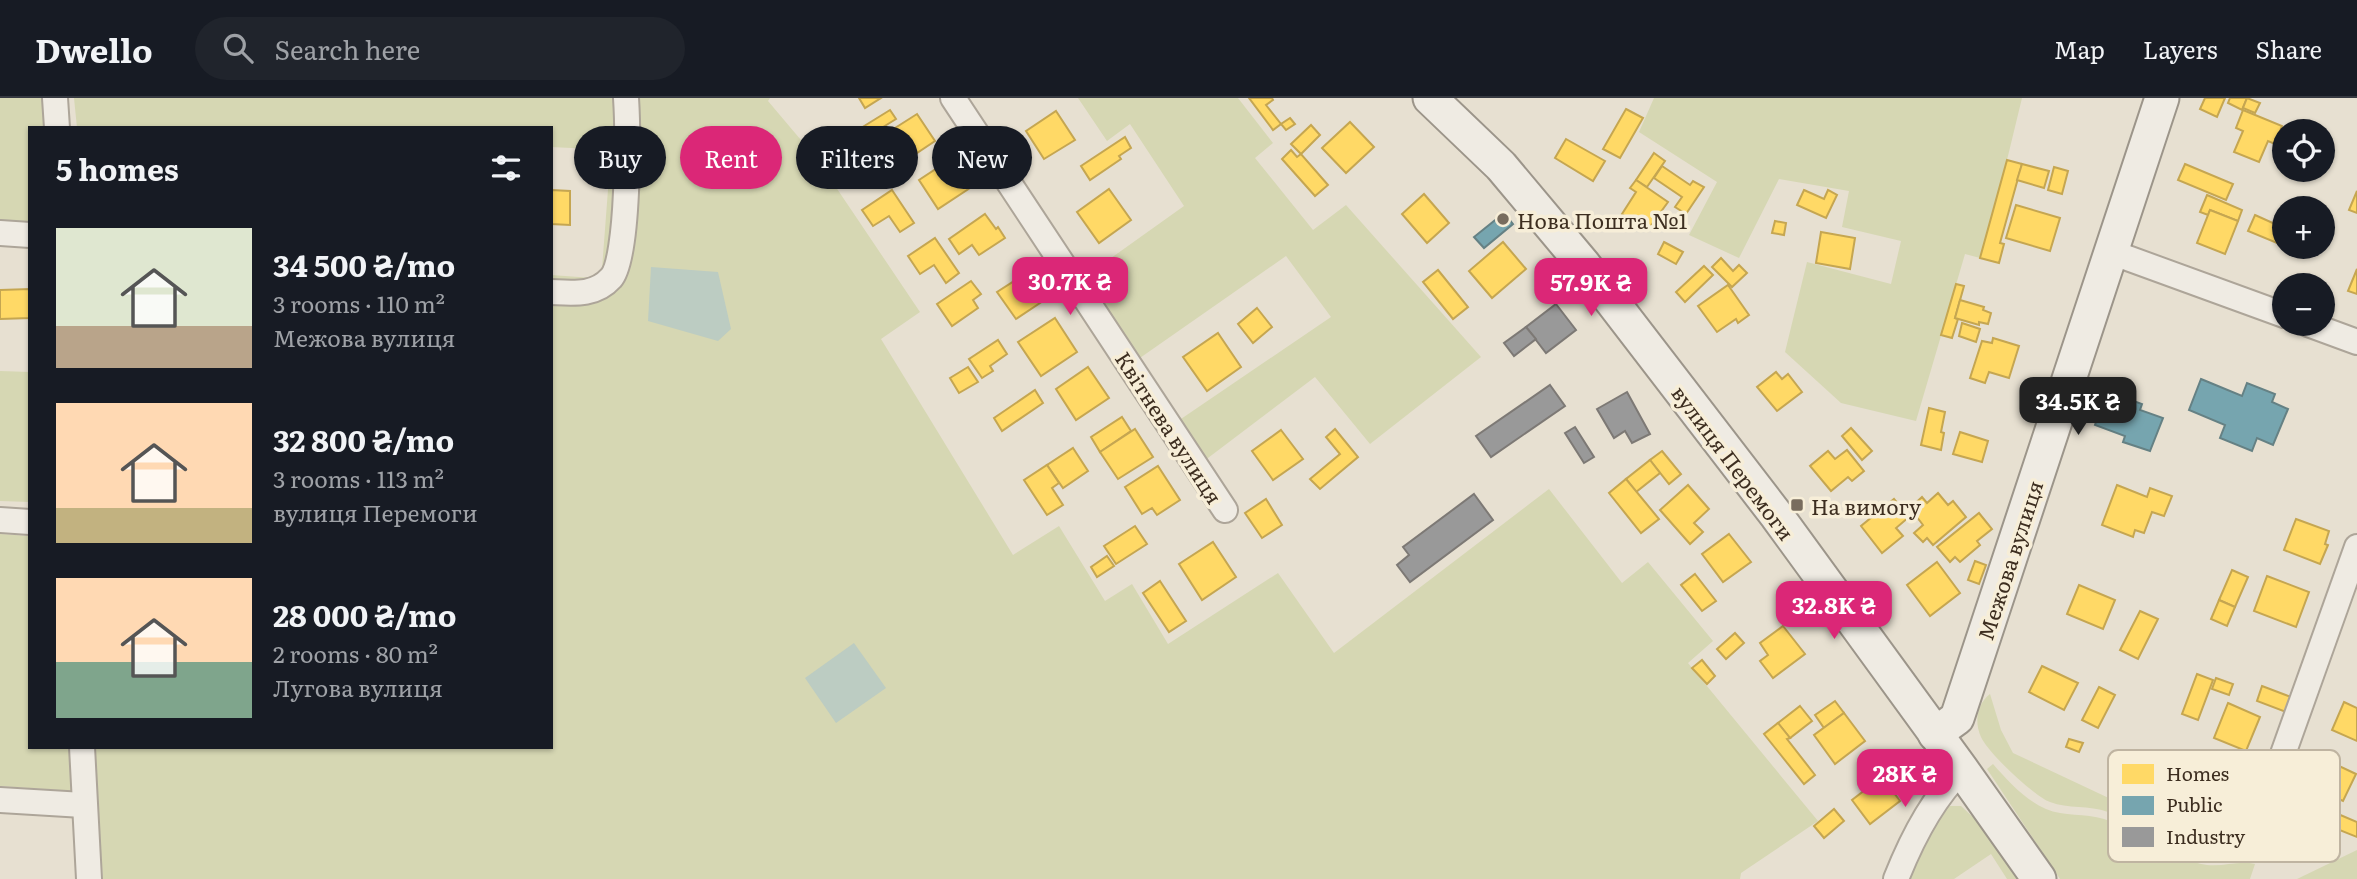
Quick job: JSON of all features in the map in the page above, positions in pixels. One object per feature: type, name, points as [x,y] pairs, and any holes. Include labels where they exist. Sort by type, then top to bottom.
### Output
[{"type":"main road","name":"вулиця Перемоги","points":[[1430,98],[1501,166],[1584,265],[1777,516],[2039,879]]},
{"type":"main road","name":"Межова вулиця","points":[[1936,734],[1957,718],[2162,98]]},
{"type":"street","points":[[55,98],[57,126]]},
{"type":"street","points":[[553,292],[579,293],[598,289],[614,276],[622,248],[628,125],[625,98]]},
{"type":"street","name":"Квітнева вулиця","points":[[953,98],[1225,510]]},
{"type":"street","points":[[0,233],[28,235]]},
{"type":"street","points":[[2111,252],[2272,311]]},
{"type":"street","points":[[2335,334],[2357,342]]},
{"type":"street","points":[[0,520],[28,522]]},
{"type":"street","points":[[2285,750],[2357,548]]},
{"type":"street","points":[[82,749],[89,879]]},
{"type":"street","points":[[1896,879],[1922,824],[1962,770]]},
{"type":"street","points":[[0,800],[83,805]]},
{"type":"green space","points":[[0,98],[45,98],[46,126],[28,126],[28,223],[0,220]]},
{"type":"green space","points":[[74,98],[620,98],[619,126],[574,126],[574,148],[553,147],[553,126],[77,126]]},
{"type":"green space","points":[[632,98],[770,98],[768,101],[796,134],[796,189],[837,189],[920,312],[881,339],[1013,555],[1059,526],[1105,601],[1132,584],[1168,644],[1278,573],[1334,653],[1549,489],[1622,583],[1648,562],[1713,641],[1688,663],[1818,821],[1741,873],[1740,879],[103,879],[95,749],[553,749],[553,298],[619,280],[626,189],[666,189],[666,126],[630,126]]},
{"type":"green space","points":[[1078,98],[1238,98],[1273,143],[1255,158],[1313,230],[1346,205],[1481,357],[1370,444],[1315,377],[1204,461],[1178,421],[1331,317],[1286,256],[1137,360],[1083,278],[1184,206],[1130,124],[1107,141]]},
{"type":"green space","points":[[1654,98],[2022,98],[1980,258],[1965,254],[1916,421],[1841,403],[1785,352],[1807,262],[1891,284],[1901,241],[1842,227],[1849,191],[1779,179],[1739,258],[1689,235],[1717,182],[1639,132]]},
{"type":"green space","points":[[608,189],[618,189],[617,247],[596,284],[553,286],[553,275],[593,278],[602,269]]},
{"type":"green space","points":[[0,371],[28,372],[28,502],[0,501]]},
{"type":"green space","points":[[0,534],[28,536],[28,749],[71,749],[72,791],[0,786]]},
{"type":"green space","points":[[1990,694],[2001,730],[2013,753],[2108,798],[2108,812],[2050,802],[2023,783],[1981,737],[1978,714]]},
{"type":"green space","points":[[1993,764],[2024,795],[2046,809],[2108,821],[2108,862],[2255,864],[2250,879],[2060,879],[1987,769]]},
{"type":"green space","points":[[1950,806],[1961,806],[1976,820],[2018,879],[2007,879],[1991,854],[1954,879],[1905,879],[1941,811]]},
{"type":"green space","points":[[2357,850],[2357,879],[2297,879],[2332,862],[2340,862],[2340,858]]},
{"type":"shaded area","points":[[651,267],[718,272],[731,329],[718,341],[648,321]]},
{"type":"shaded area","points":[[854,643],[886,688],[836,723],[805,678]]},
{"type":"building: Homes","points":[[859,98],[881,98],[865,108]]},
{"type":"building: Homes","points":[[1249,98],[1272,98],[1266,105],[1281,124],[1273,130]]},
{"type":"building: Homes","points":[[2205,98],[2225,98],[2217,117],[2200,109]]},
{"type":"building: Homes","points":[[2230,98],[2247,98],[2242,110],[2228,103]]},
{"type":"building: Homes","points":[[2247,98],[2260,103],[2255,113],[2243,108]]},
{"type":"building: Homes","points":[[1626,109],[1643,118],[1620,158],[1603,149]]},
{"type":"building: Homes","points":[[890,110],[896,119],[885,126],[864,126]]},
{"type":"building: Homes","points":[[2243,110],[2272,122],[2272,143],[2268,141],[2259,162],[2234,152],[2243,131],[2236,128]]},
{"type":"building: Homes","points":[[1056,111],[1075,140],[1044,159],[1032,140],[1032,127]]},
{"type":"building: Homes","points":[[917,114],[932,136],[932,143],[918,152],[918,126],[898,126]]},
{"type":"building: Homes","points":[[1290,118],[1295,124],[1286,130],[1281,124]]},
{"type":"building: Homes","points":[[1350,122],[1374,147],[1346,173],[1322,148]]},
{"type":"building: Homes","points":[[1311,125],[1320,135],[1301,154],[1291,144]]},
{"type":"building: Homes","points":[[1125,137],[1131,148],[1119,156],[1121,159],[1090,180],[1081,166]]},
{"type":"building: Homes","points":[[1566,139],[1605,161],[1593,181],[1555,158]]},
{"type":"building: Homes","points":[[1291,150],[1297,157],[1301,154],[1328,185],[1315,196],[1282,159]]},
{"type":"building: Homes","points":[[1654,153],[1665,161],[1647,187],[1636,180]]},
{"type":"building: Homes","points":[[2007,160],[2022,164],[2000,243],[2004,244],[1999,263],[1980,258]]},
{"type":"building: Homes","points":[[2022,164],[2049,171],[2044,188],[2017,180]]},
{"type":"building: Homes","points":[[2185,164],[2233,184],[2226,200],[2178,180]]},
{"type":"building: Homes","points":[[1662,166],[1690,185],[1693,181],[1704,187],[1686,214],[1675,207],[1682,197],[1654,178]]},
{"type":"building: Homes","points":[[2054,167],[2068,171],[2062,194],[2048,190]]},
{"type":"building: Homes","points":[[932,171],[932,189],[968,189],[938,209],[919,180]]},
{"type":"building: Homes","points":[[1636,180],[1668,202],[1647,231],[1622,214],[1636,192],[1630,188]]},
{"type":"building: Homes","points":[[1109,189],[1131,220],[1099,243],[1077,212]]},
{"type":"building: Homes","points":[[553,190],[570,191],[570,225],[553,224]]},
{"type":"building: Homes","points":[[892,190],[914,223],[900,232],[889,216],[873,226],[862,210]]},
{"type":"building: Homes","points":[[1804,190],[1824,199],[1828,190],[1837,195],[1826,218],[1797,205]]},
{"type":"building: Homes","points":[[2357,191],[2357,213],[2349,210]]},
{"type":"building: Homes","points":[[1424,194],[1449,223],[1427,243],[1402,214]]},
{"type":"building: Homes","points":[[2207,195],[2242,210],[2238,221],[2210,210],[2208,215],[2200,212]]},
{"type":"building: Homes","points":[[2016,205],[2060,218],[2050,251],[2006,238]]},
{"type":"building: Homes","points":[[2210,210],[2238,221],[2225,254],[2197,243]]},
{"type":"building: Homes","points":[[985,214],[1005,238],[979,255],[972,245],[959,254],[949,239]]},
{"type":"building: Homes","points":[[2255,215],[2272,223],[2272,241],[2248,231]]},
{"type":"building: Homes","points":[[1775,221],[1786,223],[1784,235],[1772,233]]},
{"type":"building: Homes","points":[[1821,232],[1855,238],[1850,269],[1816,263]]},
{"type":"building: Homes","points":[[935,238],[959,273],[946,283],[934,265],[920,274],[908,256]]},
{"type":"building: Homes","points":[[1503,242],[1526,269],[1492,298],[1469,271]]},
{"type":"building: Homes","points":[[1664,242],[1683,252],[1676,264],[1658,254]]},
{"type":"building: Homes","points":[[1721,258],[1733,271],[1739,265],[1747,273],[1732,287],[1712,267]]},
{"type":"building: Homes","points":[[1704,266],[1713,275],[1685,302],[1676,292]]},
{"type":"building: Homes","points":[[2357,269],[2357,294],[2348,291]]},
{"type":"building: Homes","points":[[1438,270],[1468,307],[1453,319],[1423,282]]},
{"type":"building: Homes","points":[[1025,274],[1043,301],[1016,319],[997,292]]},
{"type":"building: Homes","points":[[971,281],[981,294],[973,300],[978,308],[952,326],[937,304]]},
{"type":"building: Homes","points":[[1956,284],[1964,286],[1952,338],[1941,335]]},
{"type":"building: Homes","points":[[1728,285],[1749,315],[1738,323],[1736,319],[1717,332],[1698,306]]},
{"type":"building: Homes","points":[[28,289],[28,318],[0,319],[0,290]]},
{"type":"building: Homes","points":[[1960,300],[1984,307],[1983,310],[1991,313],[1988,324],[1979,322],[1979,325],[1955,318]]},
{"type":"building: Homes","points":[[1257,308],[1272,327],[1253,343],[1238,324]]},
{"type":"building: Homes","points":[[1055,318],[1077,352],[1041,376],[1018,342]]},
{"type":"building: Homes","points":[[1962,323],[1980,329],[1976,342],[1959,336]]},
{"type":"building: Homes","points":[[1218,333],[1241,367],[1207,391],[1183,357]]},
{"type":"building: Homes","points":[[1993,338],[2019,346],[2009,378],[1989,372],[1985,383],[1970,378],[1982,341],[1992,343]]},
{"type":"building: Homes","points":[[998,340],[1007,354],[990,366],[993,371],[982,378],[969,359]]},
{"type":"building: Homes","points":[[968,367],[978,382],[959,393],[950,378]]},
{"type":"building: Homes","points":[[1088,367],[1109,398],[1076,420],[1056,389]]},
{"type":"building: Homes","points":[[1776,372],[1782,379],[1788,374],[1802,392],[1777,411],[1757,387]]},
{"type":"building: Homes","points":[[1035,390],[1043,403],[1002,431],[994,418]]},
{"type":"building: Homes","points":[[1929,408],[1945,412],[1941,450],[1921,445]]},
{"type":"building: Homes","points":[[1122,417],[1131,431],[1100,452],[1091,437]]},
{"type":"building: Homes","points":[[1851,428],[1872,451],[1862,460],[1842,436]]},
{"type":"building: Homes","points":[[1135,429],[1153,457],[1118,479],[1100,452]]},
{"type":"building: Homes","points":[[1335,429],[1358,457],[1320,489],[1310,479],[1340,454],[1326,437]]},
{"type":"building: Homes","points":[[1281,430],[1303,459],[1273,480],[1252,451]]},
{"type":"building: Homes","points":[[1960,432],[1988,441],[1982,462],[1953,454]]},
{"type":"building: Homes","points":[[1073,448],[1088,471],[1063,488],[1047,465]]},
{"type":"building: Homes","points":[[1847,450],[1864,471],[1852,481],[1848,477],[1831,491],[1810,466],[1828,451],[1835,459]]},
{"type":"building: Homes","points":[[1662,451],[1681,474],[1669,484],[1650,460]]},
{"type":"building: Homes","points":[[1650,460],[1660,473],[1636,492],[1626,479]]},
{"type":"building: Homes","points":[[1047,465],[1059,483],[1052,488],[1063,505],[1047,515],[1024,480]]},
{"type":"building: Homes","points":[[1158,466],[1180,500],[1157,515],[1152,508],[1142,514],[1125,487]]},
{"type":"building: Homes","points":[[1626,479],[1659,519],[1641,533],[1609,493]]},
{"type":"building: Homes","points":[[1688,485],[1709,509],[1694,523],[1703,532],[1690,544],[1660,510]]},
{"type":"building: Homes","points":[[2117,485],[2147,497],[2150,488],[2172,496],[2164,516],[2152,512],[2144,533],[2135,530],[2133,537],[2102,525]]},
{"type":"building: Homes","points":[[1938,493],[1948,505],[1953,501],[1966,517],[1933,545],[1927,538],[1923,542],[1914,533],[1923,525],[1910,508],[1922,497],[1927,503]]},
{"type":"building: Homes","points":[[1266,499],[1282,525],[1262,538],[1245,513]]},
{"type":"building: Homes","points":[[1894,499],[1909,517],[1896,528],[1903,536],[1882,553],[1861,526]]},
{"type":"building: Homes","points":[[1979,513],[1992,529],[1977,541],[1980,545],[1960,562],[1955,557],[1950,562],[1937,547]]},
{"type":"building: Homes","points":[[2296,519],[2329,531],[2325,544],[2328,545],[2320,564],[2284,550]]},
{"type":"building: Homes","points":[[1135,526],[1147,544],[1116,564],[1104,546]]},
{"type":"building: Homes","points":[[1729,534],[1751,562],[1723,582],[1702,554]]},
{"type":"building: Homes","points":[[1213,542],[1236,577],[1202,600],[1179,564]]},
{"type":"building: Homes","points":[[1107,556],[1114,566],[1097,577],[1091,567]]},
{"type":"building: Homes","points":[[1975,561],[1986,565],[1979,584],[1968,580]]},
{"type":"building: Homes","points":[[1937,562],[1960,593],[1930,616],[1907,585]]},
{"type":"building: Homes","points":[[2232,570],[2248,577],[2235,607],[2219,600]]},
{"type":"building: Homes","points":[[1695,574],[1716,601],[1702,611],[1681,585]]},
{"type":"building: Homes","points":[[2267,576],[2309,592],[2296,627],[2254,611]]},
{"type":"building: Homes","points":[[1160,581],[1186,621],[1169,632],[1143,593]]},
{"type":"building: Homes","points":[[2079,585],[2115,600],[2103,629],[2067,614]]},
{"type":"building: Homes","points":[[2219,600],[2235,607],[2227,626],[2211,619]]},
{"type":"building: Homes","points":[[2140,611],[2158,619],[2138,659],[2120,650]]},
{"type":"building: Homes","points":[[1783,626],[1805,654],[1773,678],[1760,661],[1768,655],[1760,643]]},
{"type":"building: Homes","points":[[1735,633],[1744,643],[1726,659],[1717,649]]},
{"type":"building: Homes","points":[[1702,660],[1715,676],[1707,684],[1692,668]]},
{"type":"building: Homes","points":[[2042,666],[2078,683],[2064,710],[2029,692]]},
{"type":"building: Homes","points":[[2197,674],[2213,680],[2198,720],[2182,714]]},
{"type":"building: Homes","points":[[2216,678],[2233,684],[2229,695],[2212,689]]},
{"type":"building: Homes","points":[[2262,686],[2291,697],[2286,712],[2257,701]]},
{"type":"building: Homes","points":[[2099,687],[2115,695],[2098,728],[2082,720]]},
{"type":"building: Homes","points":[[1835,701],[1844,713],[1824,728],[1815,715]]},
{"type":"building: Homes","points":[[2344,702],[2357,708],[2357,741],[2332,730]]},
{"type":"building: Homes","points":[[2228,703],[2260,717],[2246,750],[2214,738]]},
{"type":"building: Homes","points":[[1800,706],[1812,721],[1790,738],[1778,723]]},
{"type":"building: Homes","points":[[1844,713],[1865,741],[1835,764],[1814,735]]},
{"type":"building: Homes","points":[[1778,723],[1815,775],[1804,784],[1764,734]]},
{"type":"building: Homes","points":[[2069,739],[2083,743],[2079,752],[2066,747]]},
{"type":"building: Homes","points":[[2340,766],[2356,774],[2343,801],[2340,800]]},
{"type":"building: Homes","points":[[1882,777],[1900,801],[1870,824],[1852,800]]},
{"type":"building: Homes","points":[[1834,809],[1844,821],[1824,838],[1814,826]]},
{"type":"building: Homes","points":[[2340,815],[2357,822],[2357,837],[2340,830]]},
{"type":"building: Public","points":[[1504,213],[1513,224],[1484,248],[1474,237]]},
{"type":"building: Public","points":[[2201,379],[2242,396],[2247,383],[2275,394],[2272,402],[2288,409],[2273,445],[2257,438],[2252,451],[2220,438],[2225,425],[2189,410]]},
{"type":"building: Public","points":[[2105,397],[2129,406],[2131,400],[2142,404],[2140,410],[2163,418],[2150,451],[2123,442],[2125,436],[2095,425]]},
{"type":"building: Industry","points":[[1556,304],[1576,330],[1546,353],[1526,327]]},
{"type":"building: Industry","points":[[1526,327],[1536,339],[1514,356],[1504,343]]},
{"type":"building: Industry","points":[[1550,385],[1565,406],[1491,457],[1476,436]]},
{"type":"building: Industry","points":[[1627,392],[1650,434],[1632,443],[1625,431],[1614,438],[1597,409]]},
{"type":"building: Industry","points":[[1575,427],[1594,457],[1584,463],[1565,433]]},
{"type":"building: Industry","points":[[1474,494],[1493,520],[1410,582],[1397,565],[1409,555],[1403,547]]},
{"type":"place","name":"Нова Пошта №1","points":[[1503,219]]},
{"type":"place","name":"На вимогу","points":[[1797,505]]}]
